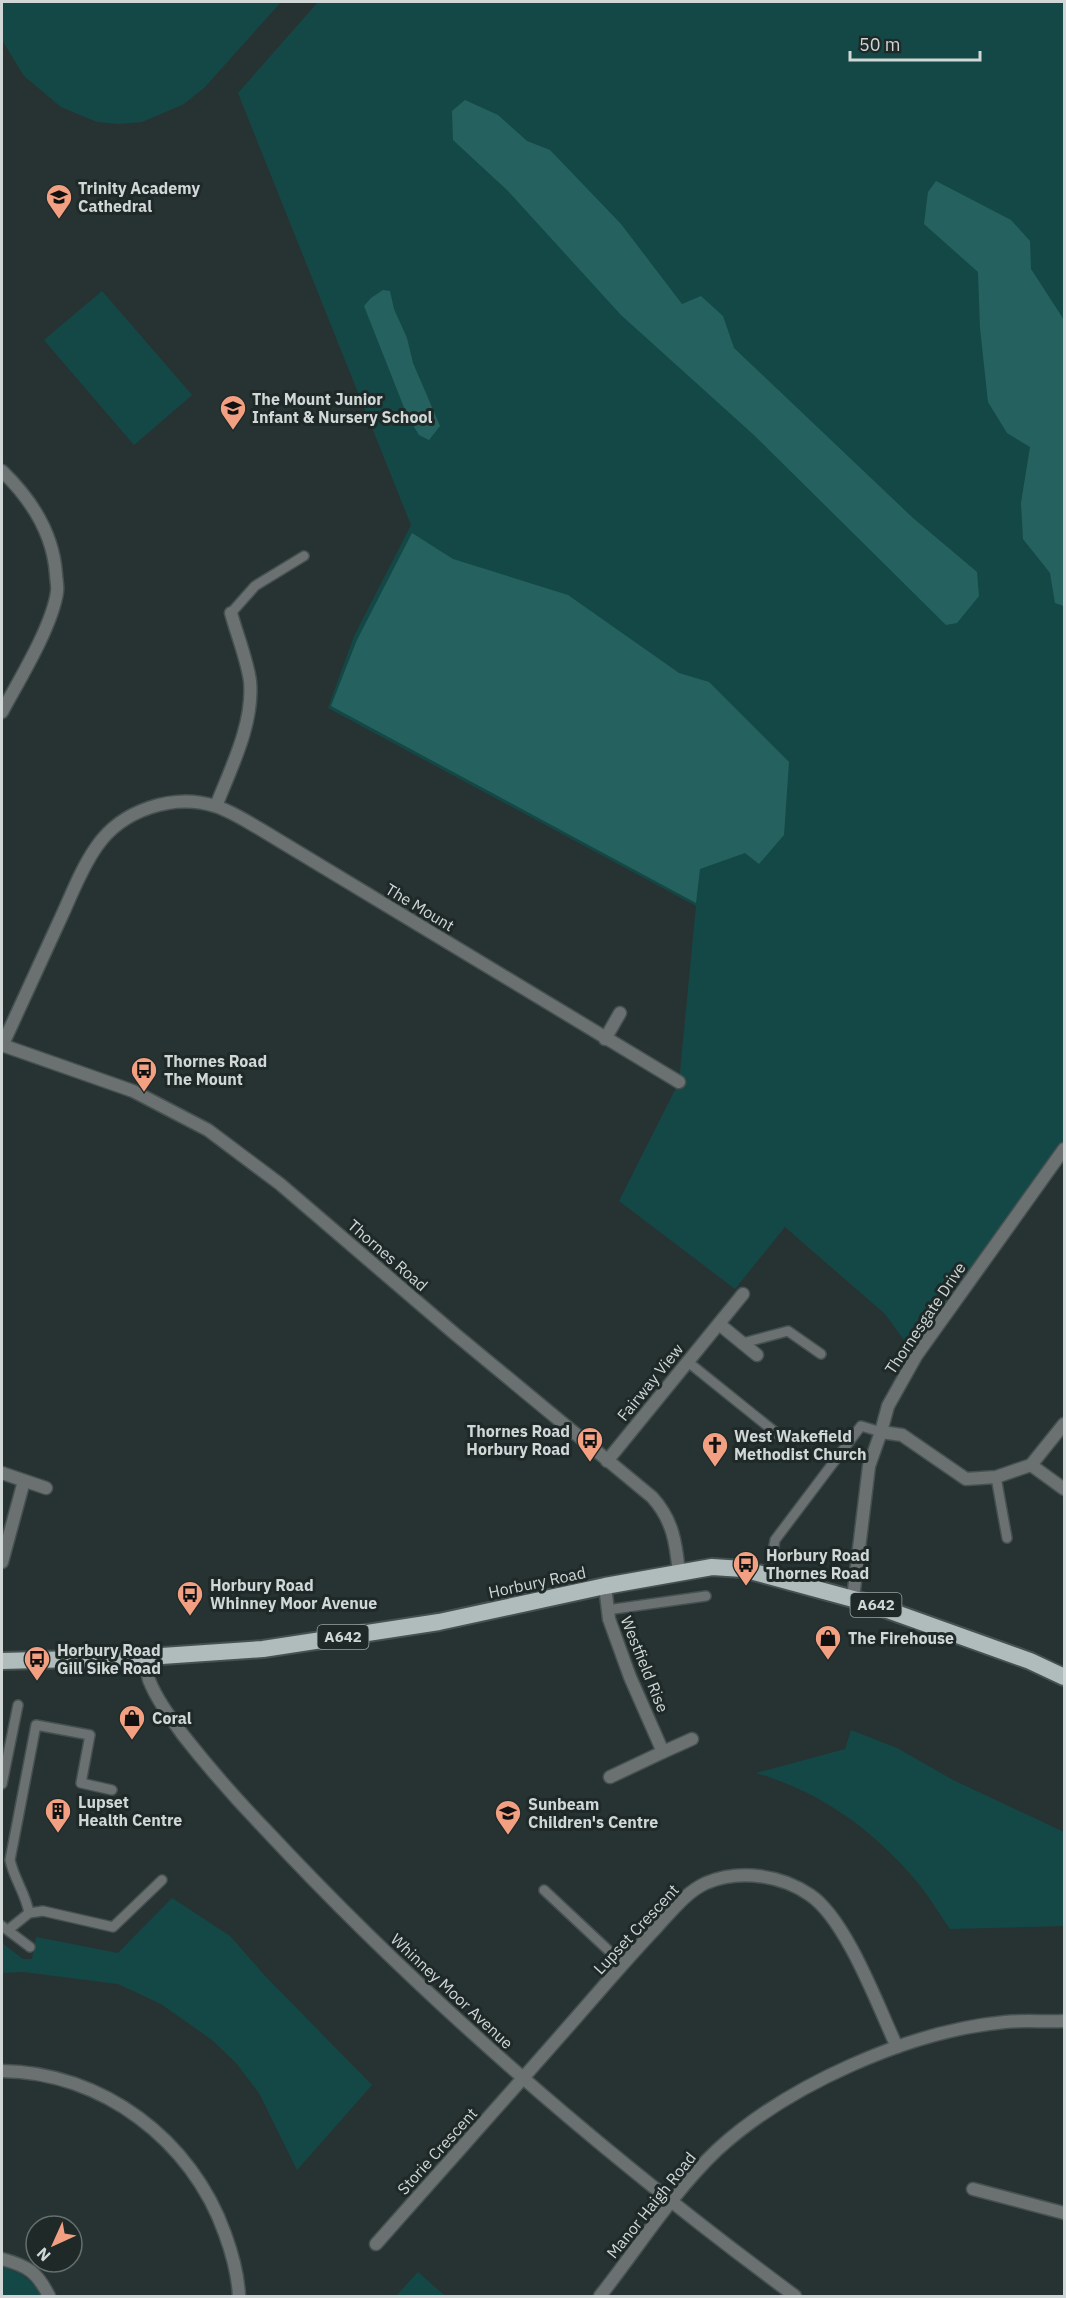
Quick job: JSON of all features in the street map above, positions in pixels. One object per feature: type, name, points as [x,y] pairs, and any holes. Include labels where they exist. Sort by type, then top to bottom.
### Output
[{"type":"highway","name":"Horbury Road","points":[[2,1662],[147,1657],[263,1649],[439,1622],[604,1586],[712,1567],[743,1569],[853,1598],[1030,1661],[1065,1677]]},
{"type":"street","points":[[2,471],[32,505],[45,529],[54,555],[57,591],[35,651],[2,712]]},
{"type":"street","points":[[216,806],[237,752],[249,703],[250,681],[231,613]]},
{"type":"street","name":"The Mount","points":[[2,1045],[76,886],[96,848],[107,834],[128,818],[155,806],[176,802],[196,802],[216,806],[260,829],[679,1082]]},
{"type":"street","points":[[605,1039],[620,1013]]},
{"type":"street","name":"Thornes Road","points":[[2,1045],[133,1091],[208,1130],[280,1184],[455,1334],[652,1497],[664,1510],[676,1542],[679,1573]]},
{"type":"street","name":"Thornesgate Drive","points":[[853,1598],[869,1466],[888,1406],[916,1356],[1065,1149]]},
{"type":"street","name":"Fairway View","points":[[607,1461],[743,1294]]},
{"type":"street","points":[[719,1324],[758,1355]]},
{"type":"street","points":[[881,1432],[902,1435],[966,1479],[996,1477],[1032,1465],[1065,1424]]},
{"type":"street","points":[[1032,1465],[1065,1489]]},
{"type":"street","points":[[2,1473],[46,1488]]},
{"type":"street","points":[[2,1562],[24,1481]]},
{"type":"street","name":"Westfield Rise","points":[[604,1586],[609,1619],[630,1677],[663,1752]]},
{"type":"street","name":"Whinney Moor Avenue","points":[[147,1657],[148,1678],[162,1707],[208,1767],[319,1887],[522,2079],[671,2202],[795,2296]]},
{"type":"street","points":[[610,1777],[692,1739]]},
{"type":"street","name":"Lupset Crescent","points":[[522,2079],[683,1899],[706,1883],[733,1876],[766,1876],[792,1884],[826,1909],[843,1932],[897,2047]]},
{"type":"street","name":"Manor Haigh Road","points":[[600,2296],[671,2202],[717,2150],[804,2088],[850,2065],[897,2047],[953,2031],[1005,2022],[1065,2021]]},
{"type":"street","points":[[2,2072],[43,2075],[81,2086],[116,2102],[148,2124],[177,2150],[201,2181],[219,2216],[232,2253],[239,2296]]},
{"type":"street","name":"Storie Crescent","points":[[376,2244],[522,2079]]},
{"type":"street","points":[[973,2189],[1065,2213]]},
{"type":"street","points":[[2,2259],[23,2265],[40,2279],[49,2296]]},
{"type":"lane","points":[[231,613],[255,586],[304,556]]},
{"type":"lane","points":[[742,1343],[788,1331],[821,1354]]},
{"type":"lane","points":[[688,1362],[780,1436]]},
{"type":"lane","points":[[770,1576],[775,1540],[831,1464],[861,1426],[881,1432]]},
{"type":"lane","points":[[996,1477],[1007,1538]]},
{"type":"lane","points":[[607,1610],[706,1596]]},
{"type":"lane","points":[[2,1784],[5,1753],[18,1705]]},
{"type":"lane","points":[[29,1913],[27,1900],[12,1871],[10,1860],[36,1725],[90,1736],[81,1783],[112,1790]]},
{"type":"lane","points":[[30,1947],[5,1928],[29,1913],[43,1911],[112,1927],[162,1880]]},
{"type":"lane","points":[[544,1890],[623,1964]]},
{"type":"shaded area","points":[[2,2],[281,2],[205,87],[184,104],[142,122],[119,124],[97,122],[61,107],[24,76],[2,40]]},
{"type":"shaded area","points":[[318,2],[1064,2],[1064,1149],[916,1356],[885,1314],[785,1227],[735,1289],[619,1201],[679,1082],[696,906],[328,708],[354,636],[411,525],[238,93]]},
{"type":"shaded area","points":[[465,100],[498,115],[527,141],[550,150],[621,224],[682,304],[701,296],[723,316],[734,348],[913,518],[977,572],[979,596],[957,623],[946,625],[755,436],[621,315],[507,190],[453,140],[452,111]]},
{"type":"shaded area","points":[[936,181],[1011,220],[1030,241],[1031,269],[1064,320],[1064,606],[1055,603],[1050,573],[1023,539],[1021,503],[1030,447],[1007,433],[988,402],[980,328],[978,272],[924,224],[928,192]]},
{"type":"shaded area","points":[[383,290],[390,291],[394,309],[407,338],[413,363],[440,426],[429,440],[419,435],[407,415],[364,306]]},
{"type":"shaded area","points":[[102,291],[192,395],[134,445],[44,340]]},
{"type":"shaded area","points":[[412,533],[453,559],[568,595],[679,673],[709,682],[789,762],[784,835],[759,864],[745,853],[700,869],[696,903],[331,706],[357,640]]},
{"type":"shaded area","points":[[851,1730],[897,1748],[953,1780],[1064,1832],[1064,1926],[950,1929],[918,1883],[865,1830],[845,1815],[803,1791],[756,1773],[845,1749]]},
{"type":"shaded area","points":[[172,1898],[230,1936],[266,1977],[372,2085],[297,2170],[259,2093],[236,2063],[212,2040],[161,2004],[118,1984],[23,1972],[2,1973],[2,1943],[23,1959],[32,1959],[36,1937],[118,1953]]},
{"type":"shaded area","points":[[2,2267],[25,2277],[41,2296],[2,2296]]},
{"type":"shaded area","points":[[418,2272],[445,2296],[396,2296]]},
{"type":"place","name":"Trinity Academy Cathedral","points":[[59,220]]},
{"type":"place","name":"The Mount Junior Infant & Nursery School","points":[[233,431]]},
{"type":"place","name":"Thornes Road The Mount","points":[[144,1093]]},
{"type":"place","name":"Thornes Road Horbury Road","points":[[590,1463]]},
{"type":"place","name":"West Wakefield Methodist Church","points":[[715,1468]]},
{"type":"place","name":"Horbury Road Thornes Road","points":[[746,1587]]},
{"type":"place","name":"Horbury Road Whinney Moor Avenue","points":[[190,1617]]},
{"type":"place","name":"The Firehouse","points":[[828,1661]]},
{"type":"place","name":"Horbury Road Gill Sike Road","points":[[37,1682]]},
{"type":"place","name":"Coral","points":[[132,1741]]},
{"type":"place","name":"Lupset Health Centre","points":[[58,1834]]},
{"type":"place","name":"Sunbeam Children's Centre","points":[[508,1836]]}]
